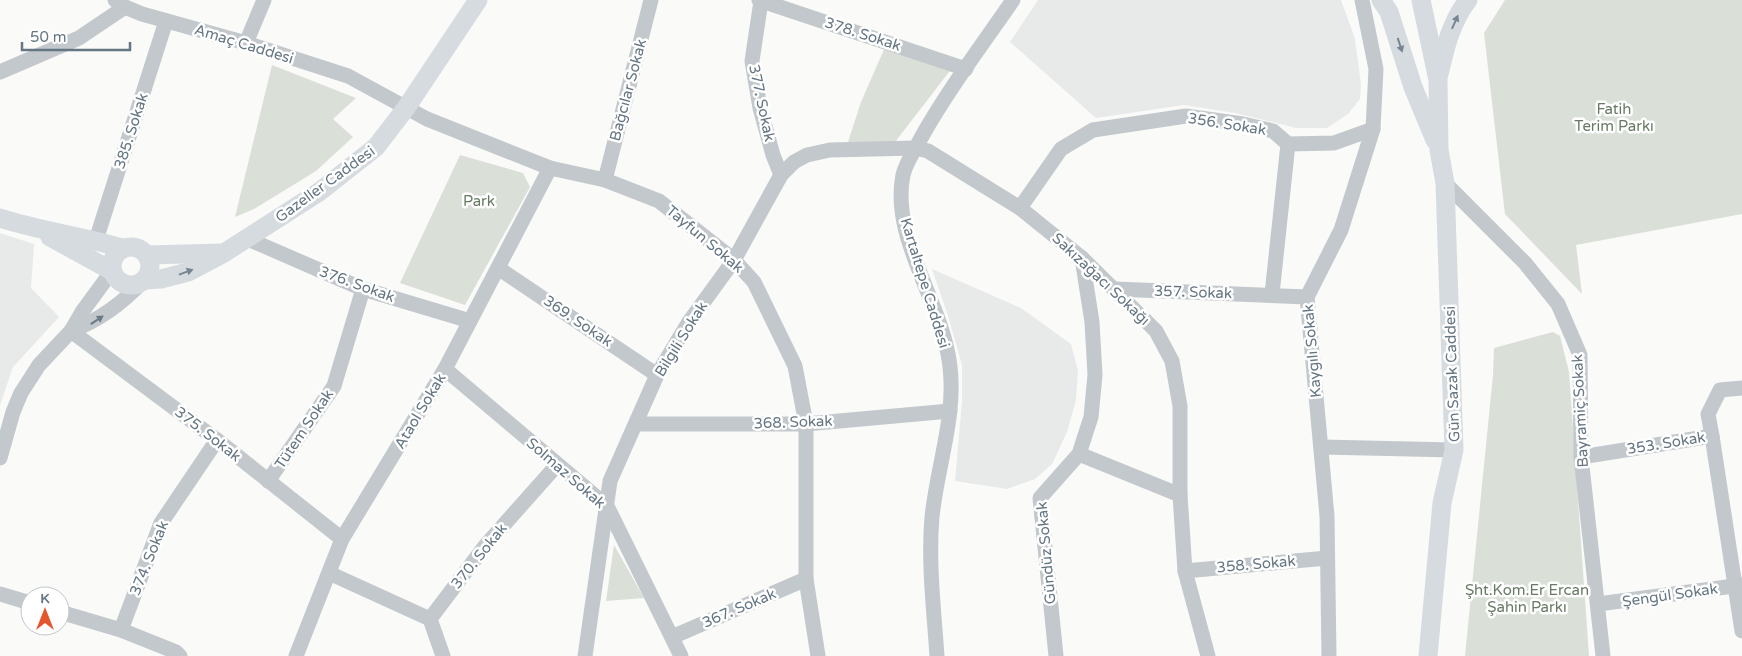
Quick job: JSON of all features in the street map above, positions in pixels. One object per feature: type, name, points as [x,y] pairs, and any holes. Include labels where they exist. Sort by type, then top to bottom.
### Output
[{"type":"main road","name":"Gazeller Caddesi","points":[[144,280],[161,279],[188,272],[224,253],[319,192],[376,147],[406,108],[478,0]]},
{"type":"main road","name":"Gün Sazak Caddesi","points":[[1381,0],[1389,12],[1413,87],[1439,150]]},
{"type":"main road","name":"Gün Sazak Caddesi","points":[[1421,0],[1438,80],[1439,150],[1445,183],[1454,450],[1442,503],[1428,656]]},
{"type":"main road","points":[[1438,80],[1447,40],[1460,10],[1468,0]]},
{"type":"main road","points":[[0,218],[38,230],[96,240],[122,248],[133,246],[147,255],[150,268],[144,280],[138,284],[119,282],[112,271],[38,230]]},
{"type":"main road","points":[[112,271],[114,255],[122,248]]},
{"type":"main road","name":"Gazeller Caddesi","points":[[147,255],[224,253]]},
{"type":"street","points":[[246,43],[264,0]]},
{"type":"street","name":"Bağcılar Sokak","points":[[605,180],[651,0]]},
{"type":"street","name":"378. Sokak","points":[[760,0],[966,69]]},
{"type":"street","name":"377. Sokak","points":[[760,0],[752,61],[760,108],[773,155],[782,175]]},
{"type":"street","name":"Kartaltepe Caddesi","points":[[937,656],[932,519],[950,411],[950,368],[945,337],[911,246],[904,220],[901,197],[903,175],[934,116],[1014,0]]},
{"type":"street","name":"Kaygılı Sokak","points":[[1328,656],[1327,516],[1306,297],[1341,230],[1374,128],[1376,69],[1362,0]]},
{"type":"street","name":"Amaç Caddesi","points":[[0,72],[79,38],[120,4],[166,21],[246,43],[348,76],[406,108]]},
{"type":"street","name":"385. Sokak","points":[[96,240],[166,21]]},
{"type":"street","name":"Tayfun Sokak","points":[[406,108],[428,119],[550,168],[605,180],[659,201],[734,260],[754,282],[795,366],[806,424],[806,579],[818,656]]},
{"type":"street","name":"356. Sokak","points":[[1020,208],[1061,149],[1093,130],[1186,116],[1243,124],[1273,131],[1288,144]]},
{"type":"street","points":[[1272,294],[1288,144],[1334,143],[1374,128]]},
{"type":"street","name":"Bilgili Sokak","points":[[585,656],[610,482],[657,375],[689,322],[734,260],[782,175],[794,162],[807,155],[830,150],[916,148]]},
{"type":"street","name":"Sakızağacı Sokağı","points":[[916,148],[928,151],[1020,208],[1082,258],[1156,331],[1172,361],[1180,406],[1180,495],[1185,571],[1208,656]]},
{"type":"street","name":"Ataol Sokak","points":[[296,656],[342,539],[445,369],[550,168]]},
{"type":"street","name":"Bayramiç Sokak","points":[[1445,183],[1525,263],[1558,304],[1580,355],[1581,457],[1603,656]]},
{"type":"street","name":"376. Sokak","points":[[248,239],[363,289],[470,320]]},
{"type":"street","name":"Gündüz Sokak","points":[[1056,656],[1040,498],[1079,454],[1091,417],[1095,375],[1092,322],[1082,258]]},
{"type":"street","name":"369. Sokak","points":[[498,268],[657,375]]},
{"type":"street","points":[[0,458],[2,438],[21,392],[39,365],[71,331],[82,312],[112,271]]},
{"type":"street","points":[[71,331],[91,324],[120,304],[144,280]]},
{"type":"street","name":"Tütem Sokak","points":[[268,481],[334,386],[363,289]]},
{"type":"street","name":"357. Sokak","points":[[1115,289],[1272,294],[1306,297]]},
{"type":"street","name":"375. Sokak","points":[[71,331],[217,440],[342,539]]},
{"type":"street","name":"Solmaz Sokak","points":[[445,369],[607,506],[681,656]]},
{"type":"street","name":"353. Sokak","points":[[1581,457],[1712,436],[1708,414],[1720,390],[1742,388]]},
{"type":"street","name":"368. Sokak","points":[[636,424],[806,424],[950,411]]},
{"type":"street","points":[[1712,436],[1739,586],[1742,631]]},
{"type":"street","name":"374. Sokak","points":[[121,630],[161,523],[217,440]]},
{"type":"street","points":[[1320,447],[1454,450]]},
{"type":"street","points":[[1079,454],[1180,495]]},
{"type":"street","name":"370. Sokak","points":[[430,619],[485,546],[557,465]]},
{"type":"street","name":"358. Sokak","points":[[1185,571],[1327,558]]},
{"type":"street","points":[[329,573],[430,619],[443,656]]},
{"type":"street","name":"367. Sokak","points":[[672,637],[806,579]]},
{"type":"street","name":"Şengül Sokak","points":[[1598,604],[1739,586]]},
{"type":"street","points":[[0,594],[20,600]]},
{"type":"street","points":[[70,615],[121,630],[176,652],[180,656]]},
{"type":"shaded area","points":[[1038,0],[1341,0],[1355,39],[1361,84],[1360,99],[1348,114],[1327,128],[1296,128],[1235,113],[1184,105],[1096,118],[1010,42]]},
{"type":"shaded area","points":[[0,233],[34,244],[31,288],[59,317],[13,367],[0,405]]},
{"type":"shaded area","points":[[932,269],[1021,308],[1071,344],[1078,371],[1076,400],[1067,432],[1052,464],[1035,479],[1007,489],[955,481],[962,401],[962,365]]},
{"type":"green space","name":"Fatih Terim Parkı","points":[[1505,0],[1742,0],[1742,214],[1576,245],[1582,294],[1505,214],[1484,33]]},
{"type":"green space","points":[[886,45],[952,68],[892,146],[848,142],[861,102]]},
{"type":"green space","points":[[272,65],[356,98],[333,119],[353,137],[316,171],[254,209],[235,217]]},
{"type":"green space","name":"Park","points":[[460,155],[523,173],[530,187],[465,305],[400,283]]},
{"type":"green space","name":"Şht.Kom.Er Ercan Şahin Parkı","points":[[1553,332],[1560,336],[1569,372],[1589,656],[1465,656],[1493,375],[1494,348]]},
{"type":"green space","points":[[614,545],[644,598],[606,601]]}]
